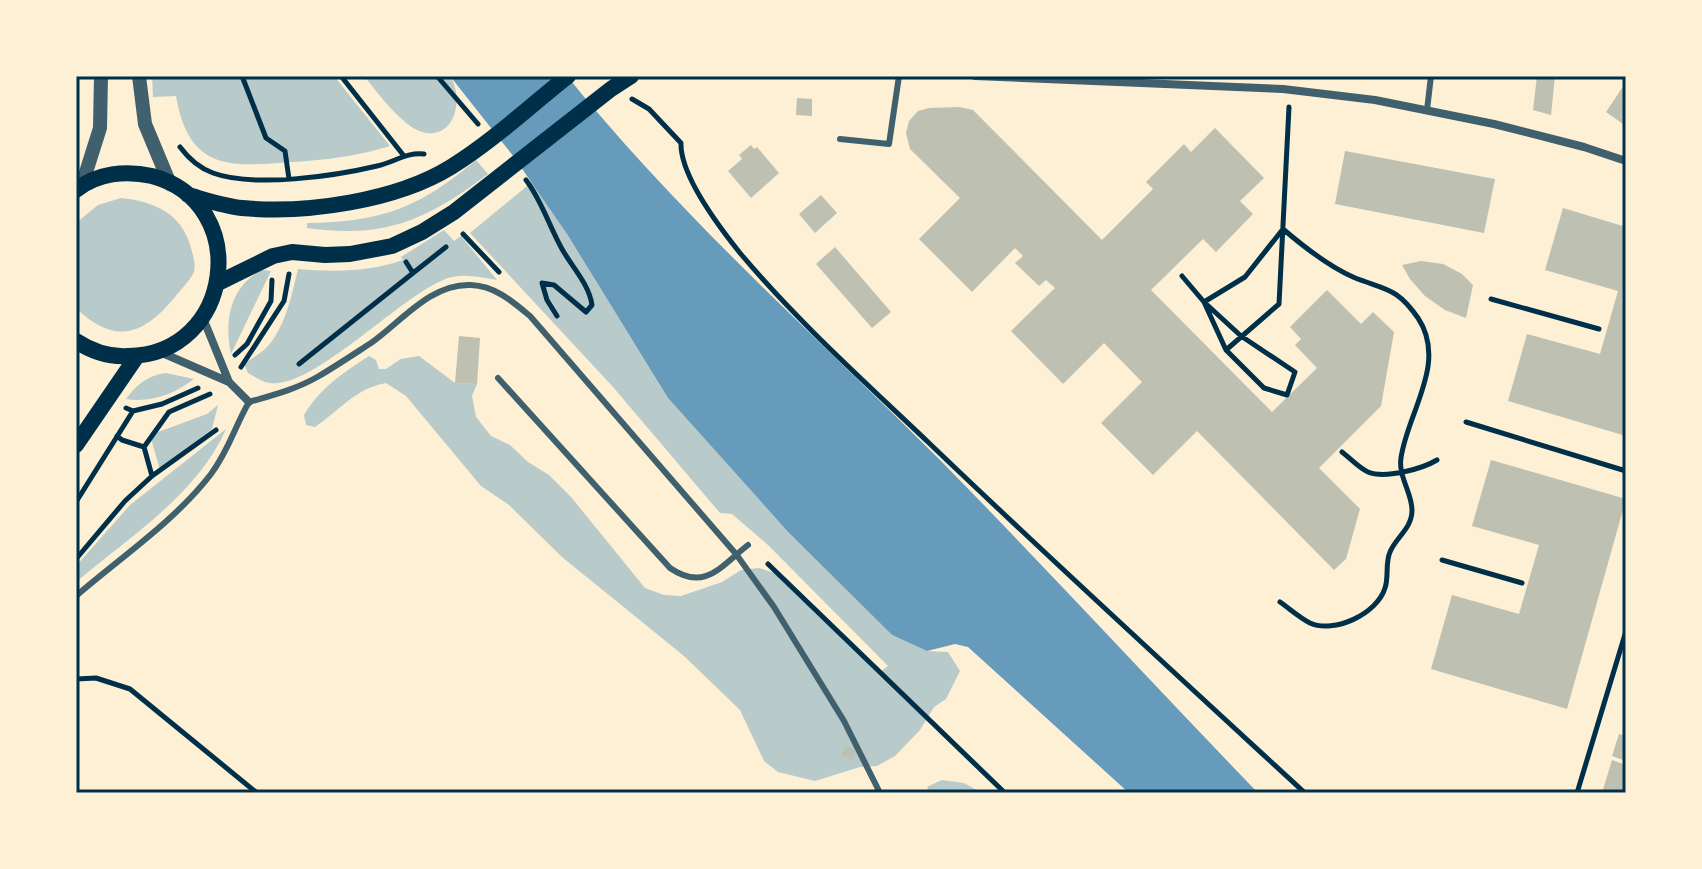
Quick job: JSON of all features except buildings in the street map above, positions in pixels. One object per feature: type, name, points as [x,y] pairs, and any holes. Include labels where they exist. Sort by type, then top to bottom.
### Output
[{"type":"main road","points":[[188,195],[242,208],[344,202],[384,195],[425,181],[468,155],[568,76]]},
{"type":"main road","points":[[218,283],[273,256],[301,251],[325,255],[350,254],[392,246],[422,232],[618,92],[631,76]]},
{"type":"main road","points":[[76,341],[100,353],[118,356],[137,356],[178,342],[203,318],[212,301],[218,283],[219,258],[214,235],[204,213],[188,195],[170,184],[156,177],[126,173],[111,174],[79,187]]},
{"type":"main road","points":[[76,445],[137,356]]},
{"type":"street","points":[[79,187],[100,128],[101,76]]},
{"type":"street","points":[[139,76],[145,124],[170,184]]},
{"type":"street","points":[[975,76],[1290,90],[1375,100],[1521,131],[1626,161]]},
{"type":"street","points":[[203,318],[229,382],[249,402]]},
{"type":"street","points":[[158,351],[229,382]]},
{"type":"lane","points":[[840,139],[889,144],[899,76]]},
{"type":"lane","points":[[1427,110],[1431,76]]},
{"type":"lane","points":[[76,596],[195,493],[231,443],[249,402],[294,389],[316,378],[373,341],[426,299],[449,288],[469,284],[489,288],[508,297],[530,316],[736,554],[774,607],[836,708],[880,793]]},
{"type":"lane","points":[[498,378],[670,568],[682,576],[700,579],[713,574],[748,545]]},
{"type":"path","points":[[242,76],[266,138],[285,151],[289,179]]},
{"type":"path","points":[[179,146],[188,157],[212,173],[243,179],[289,179],[380,165],[404,156],[341,76]]},
{"type":"path","points":[[437,76],[478,124]]},
{"type":"path","points":[[1226,350],[1279,304],[1290,90]]},
{"type":"path","points":[[618,92],[649,109],[681,143],[680,153],[688,174],[710,211],[739,252],[816,334],[1022,532],[1305,793]]},
{"type":"path","points":[[519,172],[538,198],[561,248],[590,295],[592,305],[586,312],[554,285],[542,283],[547,300],[562,324]]},
{"type":"path","points":[[268,179],[271,208]]},
{"type":"path","points":[[1204,302],[1245,277],[1283,229]]},
{"type":"path","points":[[1280,602],[1310,623],[1330,628],[1378,603],[1386,588],[1389,553],[1409,526],[1412,509],[1400,459],[1425,385],[1428,349],[1419,320],[1392,290],[1353,277],[1306,248],[1283,229]]},
{"type":"path","points":[[392,246],[413,273],[465,233],[510,285],[508,297]]},
{"type":"path","points":[[222,367],[247,344],[271,301],[273,256]]},
{"type":"path","points":[[144,447],[169,412],[201,400],[229,382],[284,301],[290,269]]},
{"type":"path","points":[[1182,276],[1204,302],[1241,336],[1295,372],[1287,395],[1264,388],[1226,350],[1204,302]]},
{"type":"path","points":[[1491,299],[1599,329]]},
{"type":"path","points":[[76,502],[133,411],[194,392],[213,375]]},
{"type":"path","points":[[1466,422],[1626,471]]},
{"type":"path","points":[[105,429],[122,440],[144,447]]},
{"type":"path","points":[[144,447],[152,476]]},
{"type":"path","points":[[1342,452],[1370,473],[1402,473],[1426,467],[1437,460]]},
{"type":"path","points":[[76,559],[125,501]]},
{"type":"path","points":[[748,545],[1005,793]]},
{"type":"path","points":[[1442,560],[1522,583]]},
{"type":"path","points":[[1577,793],[1626,631]]},
{"type":"path","points":[[76,679],[105,680],[130,689],[257,793]]},
{"type":"shaded area","points":[[152,76],[334,76],[390,146],[353,155],[305,161],[250,164],[216,159],[202,151],[191,139],[182,121],[176,96],[153,97]]},
{"type":"shaded area","points":[[364,76],[450,76],[456,95],[454,115],[443,130],[434,133],[414,129],[398,116]]},
{"type":"shaded area","points":[[476,160],[488,174],[424,214],[382,228],[360,231],[307,228],[307,223],[357,219],[398,209],[436,190]]},
{"type":"shaded area","points":[[532,182],[668,398],[789,533],[892,635],[927,651],[948,652],[960,671],[946,699],[934,707],[920,730],[895,756],[877,766],[860,767],[815,781],[778,772],[764,761],[740,710],[684,656],[562,557],[509,505],[481,486],[406,396],[386,383],[357,395],[315,427],[306,425],[304,415],[317,397],[341,375],[369,356],[376,360],[379,369],[386,369],[401,359],[419,356],[455,383],[477,384],[472,396],[476,417],[491,436],[510,445],[528,462],[549,475],[571,497],[645,588],[664,595],[681,596],[722,582],[741,570],[759,568],[778,574],[880,672],[888,666],[768,545],[732,514],[720,513],[613,387],[470,233]]},
{"type":"shaded area","points":[[121,198],[155,206],[173,218],[187,236],[195,266],[188,282],[163,310],[140,327],[128,331],[103,327],[76,308],[76,223],[98,205]]},
{"type":"shaded area","points":[[444,230],[454,241],[461,236],[497,280],[454,277],[429,287],[334,357],[288,381],[270,383],[248,373],[244,364],[266,348],[278,331],[287,311],[298,269],[351,270],[390,264],[403,260],[401,257]]},
{"type":"shaded area","points":[[262,270],[271,271],[231,354],[229,317],[236,295],[251,277]]},
{"type":"shaded area","points":[[166,373],[194,379],[162,396],[144,400],[126,399],[143,382]]},
{"type":"shaded area","points":[[218,405],[212,429],[160,470],[150,435],[207,414]]},
{"type":"shaded area","points":[[226,429],[214,452],[180,494],[76,582],[76,566],[130,505]]},
{"type":"shaded area","points":[[942,780],[964,783],[982,793],[930,793],[927,787]]},
{"type":"water","points":[[450,76],[567,76],[610,128],[702,226],[941,461],[1258,793],[1129,793],[968,647],[955,644],[927,651],[892,635],[789,533],[668,398],[567,234],[514,157]]}]
